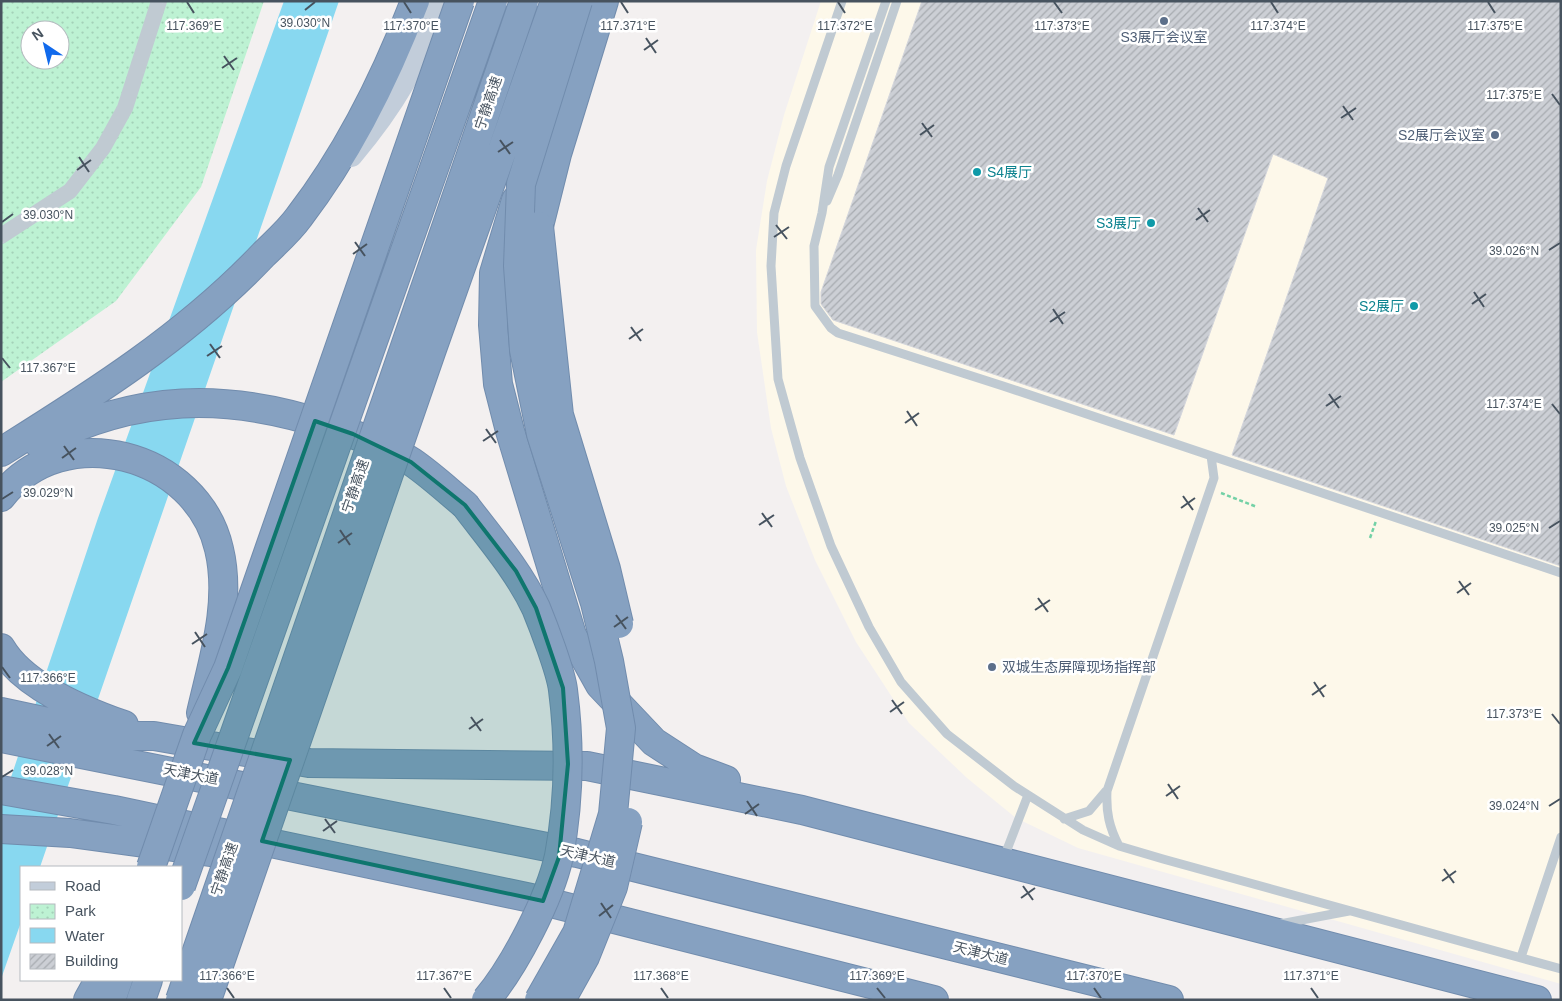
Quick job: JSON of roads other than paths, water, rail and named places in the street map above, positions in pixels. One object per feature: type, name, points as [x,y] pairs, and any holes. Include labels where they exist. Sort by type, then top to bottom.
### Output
[{"type":"highway","points":[[1,452],[180,333],[234,286],[291,226],[354,133],[396,50],[415,1]]},
{"type":"highway","points":[[150,866],[197,735],[228,668],[460,1]]},
{"type":"highway","name":"宁静高速","points":[[182,883],[493,1]]},
{"type":"highway","name":"宁静高速","points":[[180,1000],[524,1]]},
{"type":"highway","points":[[207,1000],[431,352],[555,1]]},
{"type":"highway","points":[[578,1],[494,273],[494,325],[498,384],[510,431],[572,635],[600,686],[654,742],[694,768],[802,810]]},
{"type":"highway","points":[[561,1000],[585,958],[613,887],[629,816],[638,745],[630,672],[606,569],[559,415],[539,226],[557,154],[604,1]]},
{"type":"highway","points":[[521,184],[518,266],[524,350],[541,434],[597,613],[609,661],[621,728],[613,814],[577,933],[539,1000]]},
{"type":"highway","points":[[1,465],[47,440],[115,413],[178,404],[234,404],[290,412],[353,434],[411,462],[465,505],[516,571],[536,608],[563,688],[568,764],[559,857],[541,906],[516,957],[486,1000]]},
{"type":"highway","points":[[1,497],[24,474],[46,462],[72,455],[94,452],[115,453],[136,459],[158,468],[184,487],[210,523],[219,548],[223,574],[223,602],[197,735]]},
{"type":"highway","points":[[1,648],[28,677],[101,725]]},
{"type":"highway","points":[[1,712],[101,725],[309,763],[587,766],[802,810],[1537,1000]]},
{"type":"highway","name":"天津大道","points":[[1,738],[128,761],[577,853],[1169,1000]]},
{"type":"highway","points":[[1,790],[114,810],[531,898],[934,1000]]},
{"type":"highway","points":[[1,829],[70,833],[471,886]]},
{"type":"highway","points":[[88,1000],[98,981]]},
{"type":"highway","points":[[111,1000],[118,981]]},
{"type":"highway","points":[[141,1000],[148,981]]},
{"type":"highway","points":[[1500,990],[1525,1000]]},
{"type":"street","points":[[1,236],[70,191],[103,148],[125,108],[159,1]]},
{"type":"street","points":[[291,226],[388,109],[426,40],[439,1]]},
{"type":"lane","points":[[842,1],[804,110],[774,213],[771,266],[778,379],[800,458],[831,546],[869,627],[901,682],[947,734],[1028,795],[1064,819],[1118,846],[1561,969]]},
{"type":"lane","points":[[886,1],[829,167],[822,213],[814,246],[815,306],[830,328],[838,333],[1561,573]]},
{"type":"lane","points":[[822,213],[838,175],[897,1]]},
{"type":"lane","points":[[1118,846],[1110,829],[1106,810],[1106,791],[1214,478],[1211,456]]},
{"type":"lane","points":[[1064,819],[1089,811],[1106,791]]},
{"type":"lane","points":[[1002,862],[1028,795]]},
{"type":"lane","points":[[1521,957],[1561,837]]},
{"type":"lane","points":[[1256,928],[1352,911]]},
{"type":"water","points":[[284,1],[339,1],[40,866],[20,866],[20,925],[1,979],[1,807],[98,518]]},
{"type":"place","name":"S3展厅会议室","points":[[1164,21]]},
{"type":"place","name":"S2展厅会议室","points":[[1495,135]]},
{"type":"place","name":"S4展厅","points":[[977,172]]},
{"type":"place","name":"S3展厅","points":[[1151,223]]},
{"type":"place","name":"S2展厅","points":[[1414,306]]},
{"type":"place","name":"双城生态屏障现场指挥部","points":[[992,667]]}]
